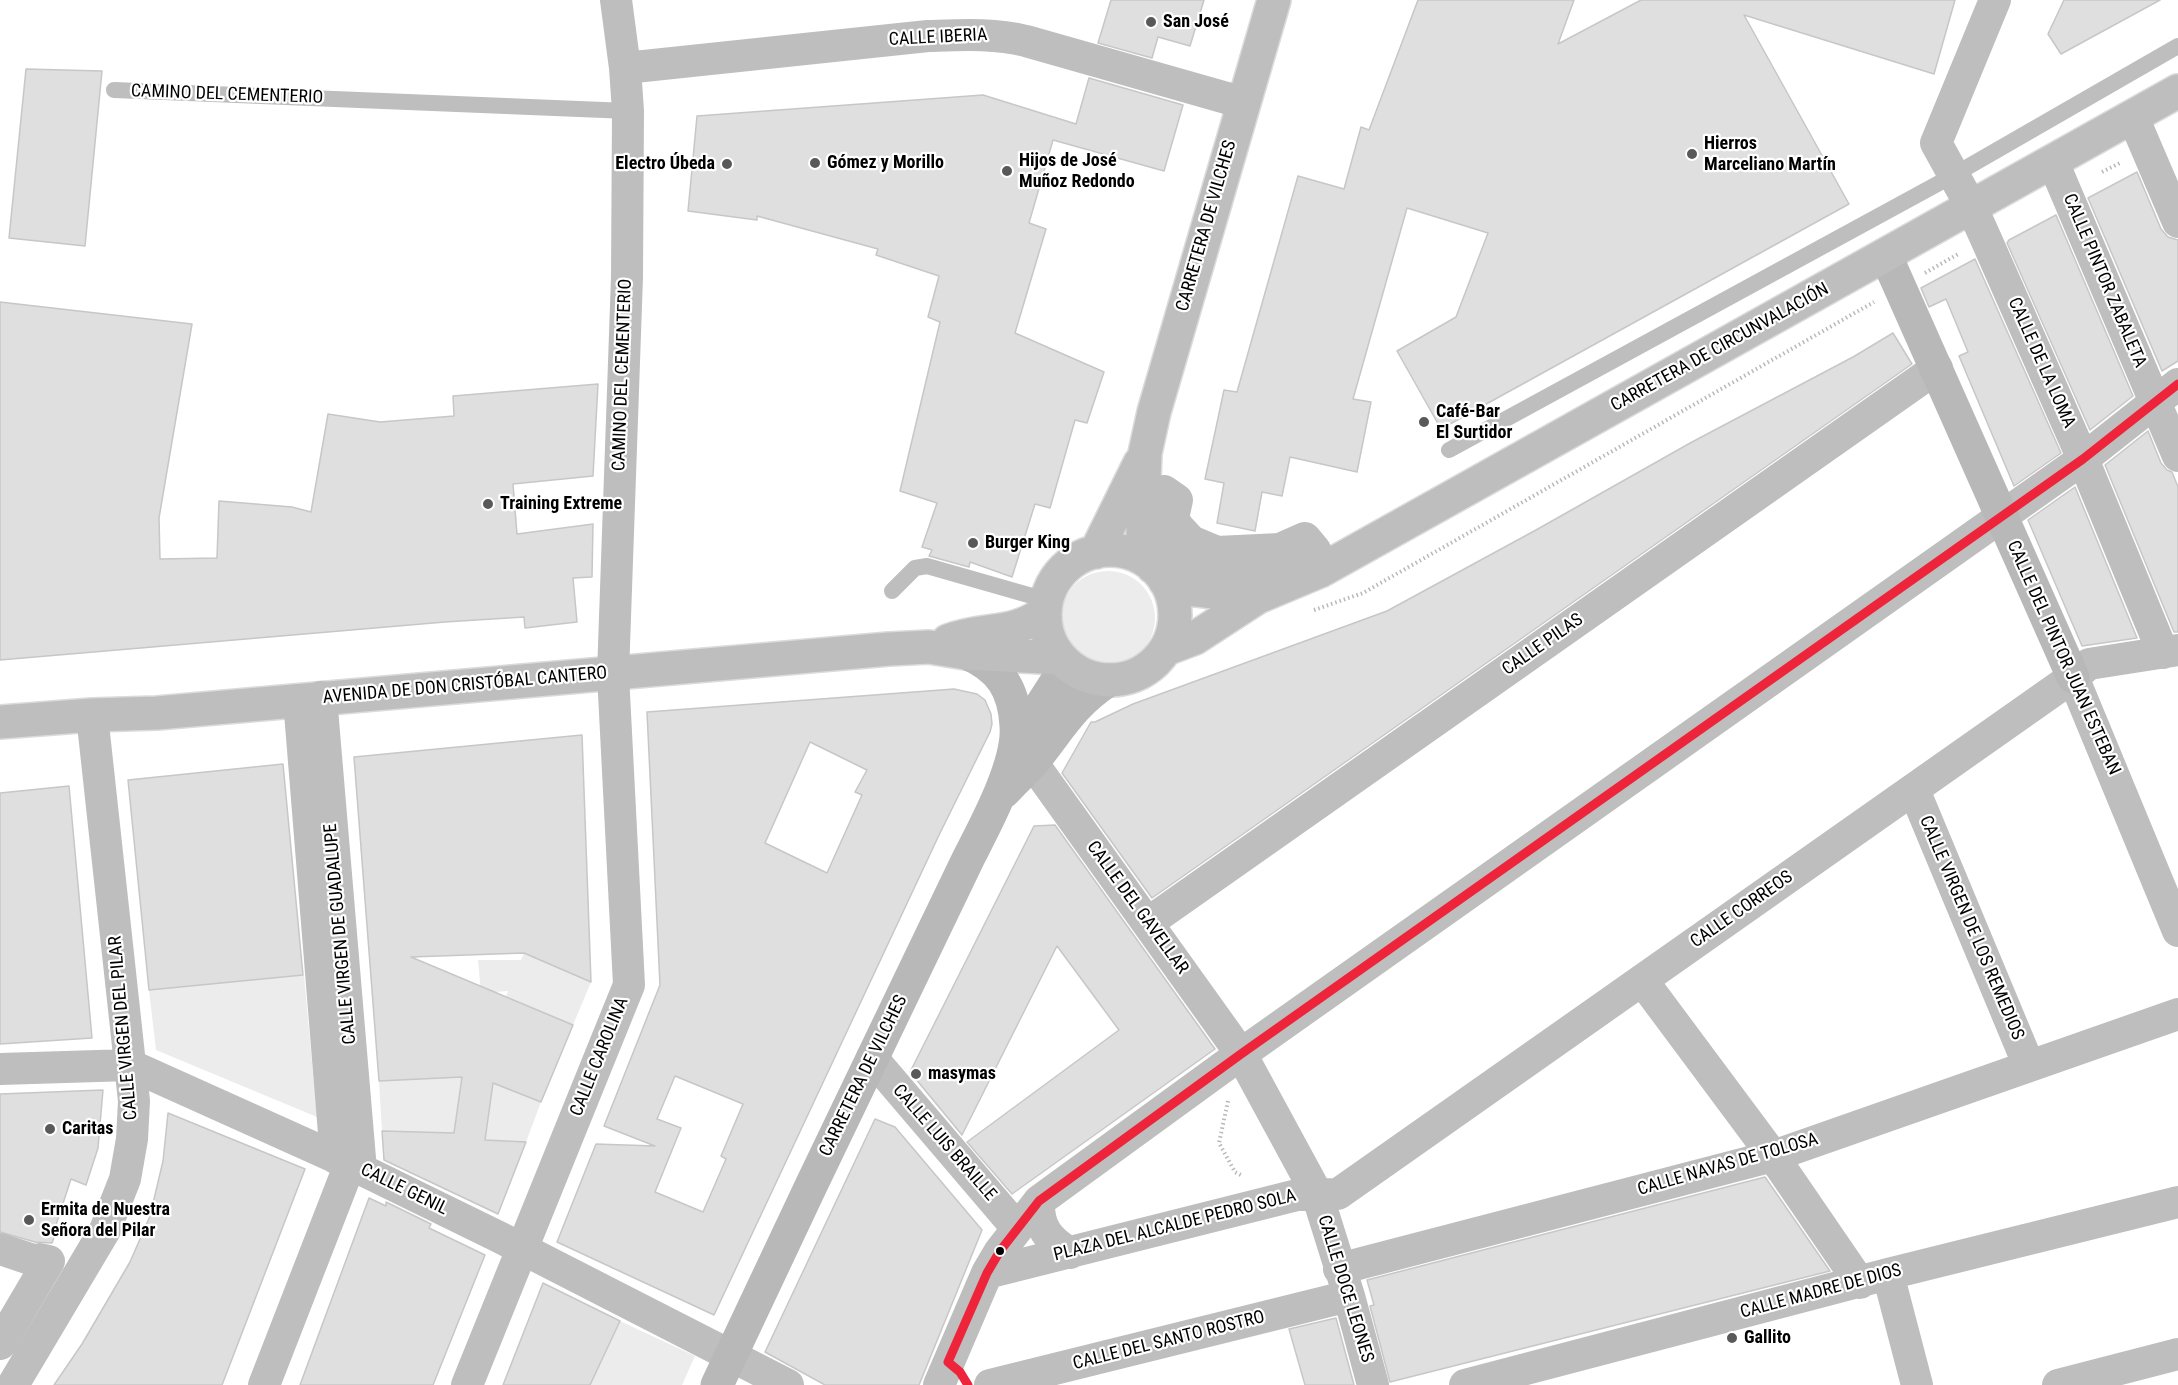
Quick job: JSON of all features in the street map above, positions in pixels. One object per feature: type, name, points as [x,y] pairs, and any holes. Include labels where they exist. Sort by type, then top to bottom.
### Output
[{"type":"main road","name":"CARRETERA DE VILCHES","points":[[1096,552],[1144,453],[1274,0]]},
{"type":"main road","name":"CARRETERA DE CIRCUNVALACIÓN","points":[[1166,649],[1195,638],[1258,597],[1320,571],[2178,91]]},
{"type":"main road","name":"CARRETERA DE VILCHES","points":[[1144,453],[1143,536],[1159,574]]},
{"type":"main road","points":[[1110,550],[1141,558],[1159,574],[1172,595],[1175,609],[1174,628],[1166,649],[1154,664],[1139,674],[1109,680],[1082,674],[1064,661],[1048,637],[1046,606],[1053,583],[1064,569],[1078,559],[1096,552],[1110,550]]},
{"type":"main road","name":"CARRETERA DE CIRCUNVALACIÓN","points":[[1159,574],[1188,589],[1258,597]]},
{"type":"main road","name":"AVENIDA DE DON CRISTÓBAL CANTERO","points":[[0,722],[157,713],[929,647],[962,636],[1017,628],[1031,622],[1046,606]]},
{"type":"main road","name":"AVENIDA DE DON CRISTÓBAL CANTERO","points":[[929,647],[966,653],[1064,661]]},
{"type":"street","name":"CAMINO DEL CEMENTERIO","points":[[613,674],[626,289],[628,111],[616,0]]},
{"type":"street","name":"CALLE DE LA LOMA","points":[[1995,0],[1936,143],[1952,176],[1972,208],[2171,652]]},
{"type":"street","name":"CALLE IBERIA","points":[[625,68],[928,36],[994,35],[1026,41],[1244,103]]},
{"type":"street","points":[[2133,117],[2178,222]]},
{"type":"street","name":"CALLE PINTOR ZABALETA","points":[[2053,162],[2167,392],[2178,456]]},
{"type":"street","name":"CALLE DEL PINTOR JUAN ESTEBAN","points":[[1886,256],[2073,677],[2178,931]]},
{"type":"street","name":"CALLE PILAS","points":[[1149,922],[1937,368]]},
{"type":"street","points":[[952,1377],[987,1274],[1038,1201],[1241,1054],[2083,459],[2167,392]]},
{"type":"street","points":[[1164,491],[1177,500],[1173,518],[1178,527],[1191,541],[1217,552],[1280,549],[1305,538],[1315,550],[1246,574],[1216,577],[1187,571],[1174,564],[1160,542],[1158,525],[1164,491]]},
{"type":"street","name":"CALLE CORREOS","points":[[1317,1194],[1338,1194],[2089,664],[2171,652]]},
{"type":"street","points":[[966,653],[984,661],[996,671],[1006,685],[1011,697],[1023,754]]},
{"type":"street","name":"CARRETERA DE VILCHES","points":[[717,1385],[998,798],[1023,754],[1064,661]]},
{"type":"street","name":"CALLE CAROLINA","points":[[467,1385],[629,985],[613,674]]},
{"type":"street","name":"CARRETERA DE VILCHES","points":[[1023,754],[1087,696],[1109,680]]},
{"type":"street","name":"CALLE VIRGEN DE GUADALUPE","points":[[264,1385],[349,1164],[310,699]]},
{"type":"street","name":"CALLE VIRGEN DEL PILAR","points":[[13,1385],[105,1230],[124,1179],[132,1138],[134,1101],[92,715]]},
{"type":"street","name":"CALLE DEL GAVELLAR","points":[[1023,754],[1149,922],[1241,1054]]},
{"type":"street","name":"CALLE VIRGEN DE LOS REMEDIOS","points":[[1914,789],[2029,1066]]},
{"type":"street","points":[[1642,980],[1773,1156],[1874,1279],[1917,1385]]},
{"type":"street","name":"CALLE NAVAS DE TOLOSA","points":[[1344,1283],[1773,1156],[2178,1014]]},
{"type":"street","name":"PLAZA DEL ALCALDE PEDRO SOLA","points":[[987,1274],[1297,1194],[1317,1194],[1241,1054]]},
{"type":"street","name":"CALLE LUIS BRAILLE","points":[[872,1058],[1017,1228]]},
{"type":"street","name":"CALLE GENIL","points":[[0,1069],[130,1065],[349,1164],[788,1385]]},
{"type":"street","points":[[1213,1095],[1230,1095],[1249,1105],[1284,1166],[1281,1180],[1272,1191],[1081,1239],[1066,1230],[1056,1220],[1059,1198],[1206,1098],[1213,1095]]},
{"type":"street","name":"CALLE DOCE LEONES","points":[[1317,1194],[1373,1385]]},
{"type":"street","points":[[1038,1201],[1038,1216],[1045,1231],[1055,1244],[1070,1252]]},
{"type":"street","name":"CALLE MADRE DE DIOS","points":[[1466,1385],[2178,1202]]},
{"type":"street","points":[[0,1249],[39,1262],[40,1259],[50,1261],[0,1344]]},
{"type":"street","name":"CALLE DEL SANTO ROSTRO","points":[[990,1385],[1344,1283]]},
{"type":"street","points":[[2058,1385],[2178,1354]]},
{"type":"lane","points":[[1449,450],[1952,176],[2178,46]]},
{"type":"lane","name":"CAMINO DEL CEMENTERIO","points":[[114,90],[628,111]]},
{"type":"lane","points":[[891,591],[915,568],[927,566],[1046,606]]},
{"type":"path","points":[[1230,1095],[1219,1143],[1235,1172],[1272,1191]]},
{"type":"shaded area","points":[[1108,571],[1126,574],[1141,585],[1152,600],[1155,618],[1152,636],[1141,651],[1126,662],[1108,665],[1090,662],[1075,651],[1064,636],[1061,618],[1064,600],[1075,585],[1090,574]]},
{"type":"shaded area","points":[[524,953],[591,982],[573,1025],[506,996],[508,991],[481,993],[478,960],[521,960]]},
{"type":"shaded area","points":[[304,975],[317,1117],[156,1050],[149,990]]},
{"type":"shaded area","points":[[462,1077],[453,1139],[382,1131],[379,1081]]},
{"type":"shaded area","points":[[493,1083],[541,1102],[526,1142],[485,1140]]},
{"type":"shaded area","points":[[620,1321],[695,1356],[682,1385],[590,1385]]},
{"type":"building","name":"San José","points":[[1111,0],[1204,0],[1190,46],[1158,37],[1152,58],[1098,43]]},
{"type":"building","points":[[1418,0],[1574,0],[1558,44],[1641,0],[1955,0],[1934,74],[1744,15],[1849,204],[1441,429],[1397,351],[1456,317],[1488,233],[1407,208],[1353,399],[1371,402],[1357,472],[1290,457],[1282,496],[1262,492],[1255,531],[1217,523],[1224,483],[1205,479],[1224,390],[1237,392],[1298,176],[1344,189],[1361,127],[1369,130]]},
{"type":"building","points":[[2064,0],[2160,0],[2061,54],[2048,34]]},
{"type":"building","points":[[26,69],[102,71],[85,246],[9,238]]},
{"type":"building","points":[[1089,78],[1183,105],[1164,171],[1053,140],[1029,223],[1046,229],[1015,333],[1104,372],[1087,423],[1075,420],[1050,508],[1035,504],[1012,577],[970,562],[969,567],[929,556],[932,550],[922,547],[937,503],[900,491],[940,322],[928,317],[939,276],[876,255],[878,249],[757,216],[757,220],[688,211],[697,116],[983,95],[1076,124]]},
{"type":"building","points":[[2137,172],[2161,229],[2168,237],[2178,240],[2178,361],[2162,371],[2088,198]]},
{"type":"building","points":[[2056,215],[2133,396],[2090,430],[2007,243]]},
{"type":"building","points":[[1975,259],[2061,453],[2014,486],[1959,356],[1968,352],[1946,299],[1929,307],[1921,288]]},
{"type":"building","points":[[0,302],[192,324],[159,518],[160,559],[217,558],[219,501],[292,507],[311,512],[328,414],[380,422],[454,416],[453,396],[598,384],[593,476],[513,484],[517,534],[593,524],[592,577],[573,578],[577,622],[525,628],[524,617],[445,622],[0,660]]},
{"type":"building","points":[[1893,333],[1912,364],[1152,898],[1062,773],[1091,722],[1133,704],[1387,611]]},
{"type":"building","points":[[2148,431],[2161,463],[2172,472],[2178,487],[2178,632],[2174,632],[2105,465]]},
{"type":"building","points":[[2075,487],[2137,638],[2082,646],[2028,520]]},
{"type":"building","points":[[954,689],[977,694],[985,700],[991,714],[990,732],[940,833],[714,1315],[557,1242],[596,1144],[655,1146],[604,1126],[660,985],[647,712]],"holes":[[[810,742],[867,770],[855,792],[862,795],[827,873],[765,843]],[[675,1076],[743,1104],[721,1156],[726,1159],[703,1212],[655,1192],[681,1128],[657,1119]]]},
{"type":"building","points":[[582,735],[591,982],[524,953],[411,957],[573,1025],[541,1102],[493,1083],[485,1140],[526,1142],[498,1214],[384,1160],[382,1131],[454,1133],[462,1077],[379,1081],[354,757]]},
{"type":"building","points":[[283,764],[303,975],[149,990],[128,780]]},
{"type":"building","points":[[69,786],[92,1038],[0,1044],[0,793]]},
{"type":"building","points":[[1055,825],[1215,1049],[1012,1194],[967,1142],[1119,1030],[1057,946],[962,1135],[910,1072],[1034,826]]},
{"type":"building","name":"Caritas","points":[[103,1090],[98,1148],[86,1185],[71,1179],[52,1243],[35,1242],[0,1232],[0,1094]]},
{"type":"building","points":[[168,1113],[305,1169],[222,1385],[54,1385],[82,1344],[130,1262],[150,1216],[163,1161]]},
{"type":"building","points":[[875,1119],[895,1127],[982,1230],[919,1385],[825,1385],[765,1352]]},
{"type":"building","points":[[1765,1177],[1830,1271],[1390,1382],[1370,1306],[1374,1305],[1367,1280]]},
{"type":"building","points":[[369,1198],[386,1206],[386,1202],[431,1224],[429,1228],[485,1255],[433,1385],[300,1385]]},
{"type":"building","points":[[543,1283],[620,1321],[590,1385],[503,1385]]},
{"type":"building","points":[[1336,1318],[1354,1385],[1305,1385],[1289,1329]]},
{"type":"transit line","points":[[968,1385],[960,1372],[948,1362],[987,1273],[1000,1251],[1039,1201],[1241,1054],[2083,459],[2178,384]]},
{"type":"place","name":"San José","points":[[1151,22]]},
{"type":"place","name":"Hierros Marceliano Martín","points":[[1692,154]]},
{"type":"place","name":"Gómez y Morillo","points":[[815,163]]},
{"type":"place","name":"Electro Úbeda","points":[[727,164]]},
{"type":"place","name":"Hijos de José Muñoz Redondo","points":[[1007,171]]},
{"type":"place","name":"Café-Bar El Surtidor","points":[[1424,422]]},
{"type":"place","name":"Training Extreme","points":[[488,504]]},
{"type":"place","name":"Burger King","points":[[973,543]]},
{"type":"place","name":"masymas","points":[[916,1074]]},
{"type":"place","name":"Caritas","points":[[50,1129]]},
{"type":"place","name":"Ermita de Nuestra Señora del Pilar","points":[[29,1220]]},
{"type":"place","name":"Gallito","points":[[1732,1338]]}]
